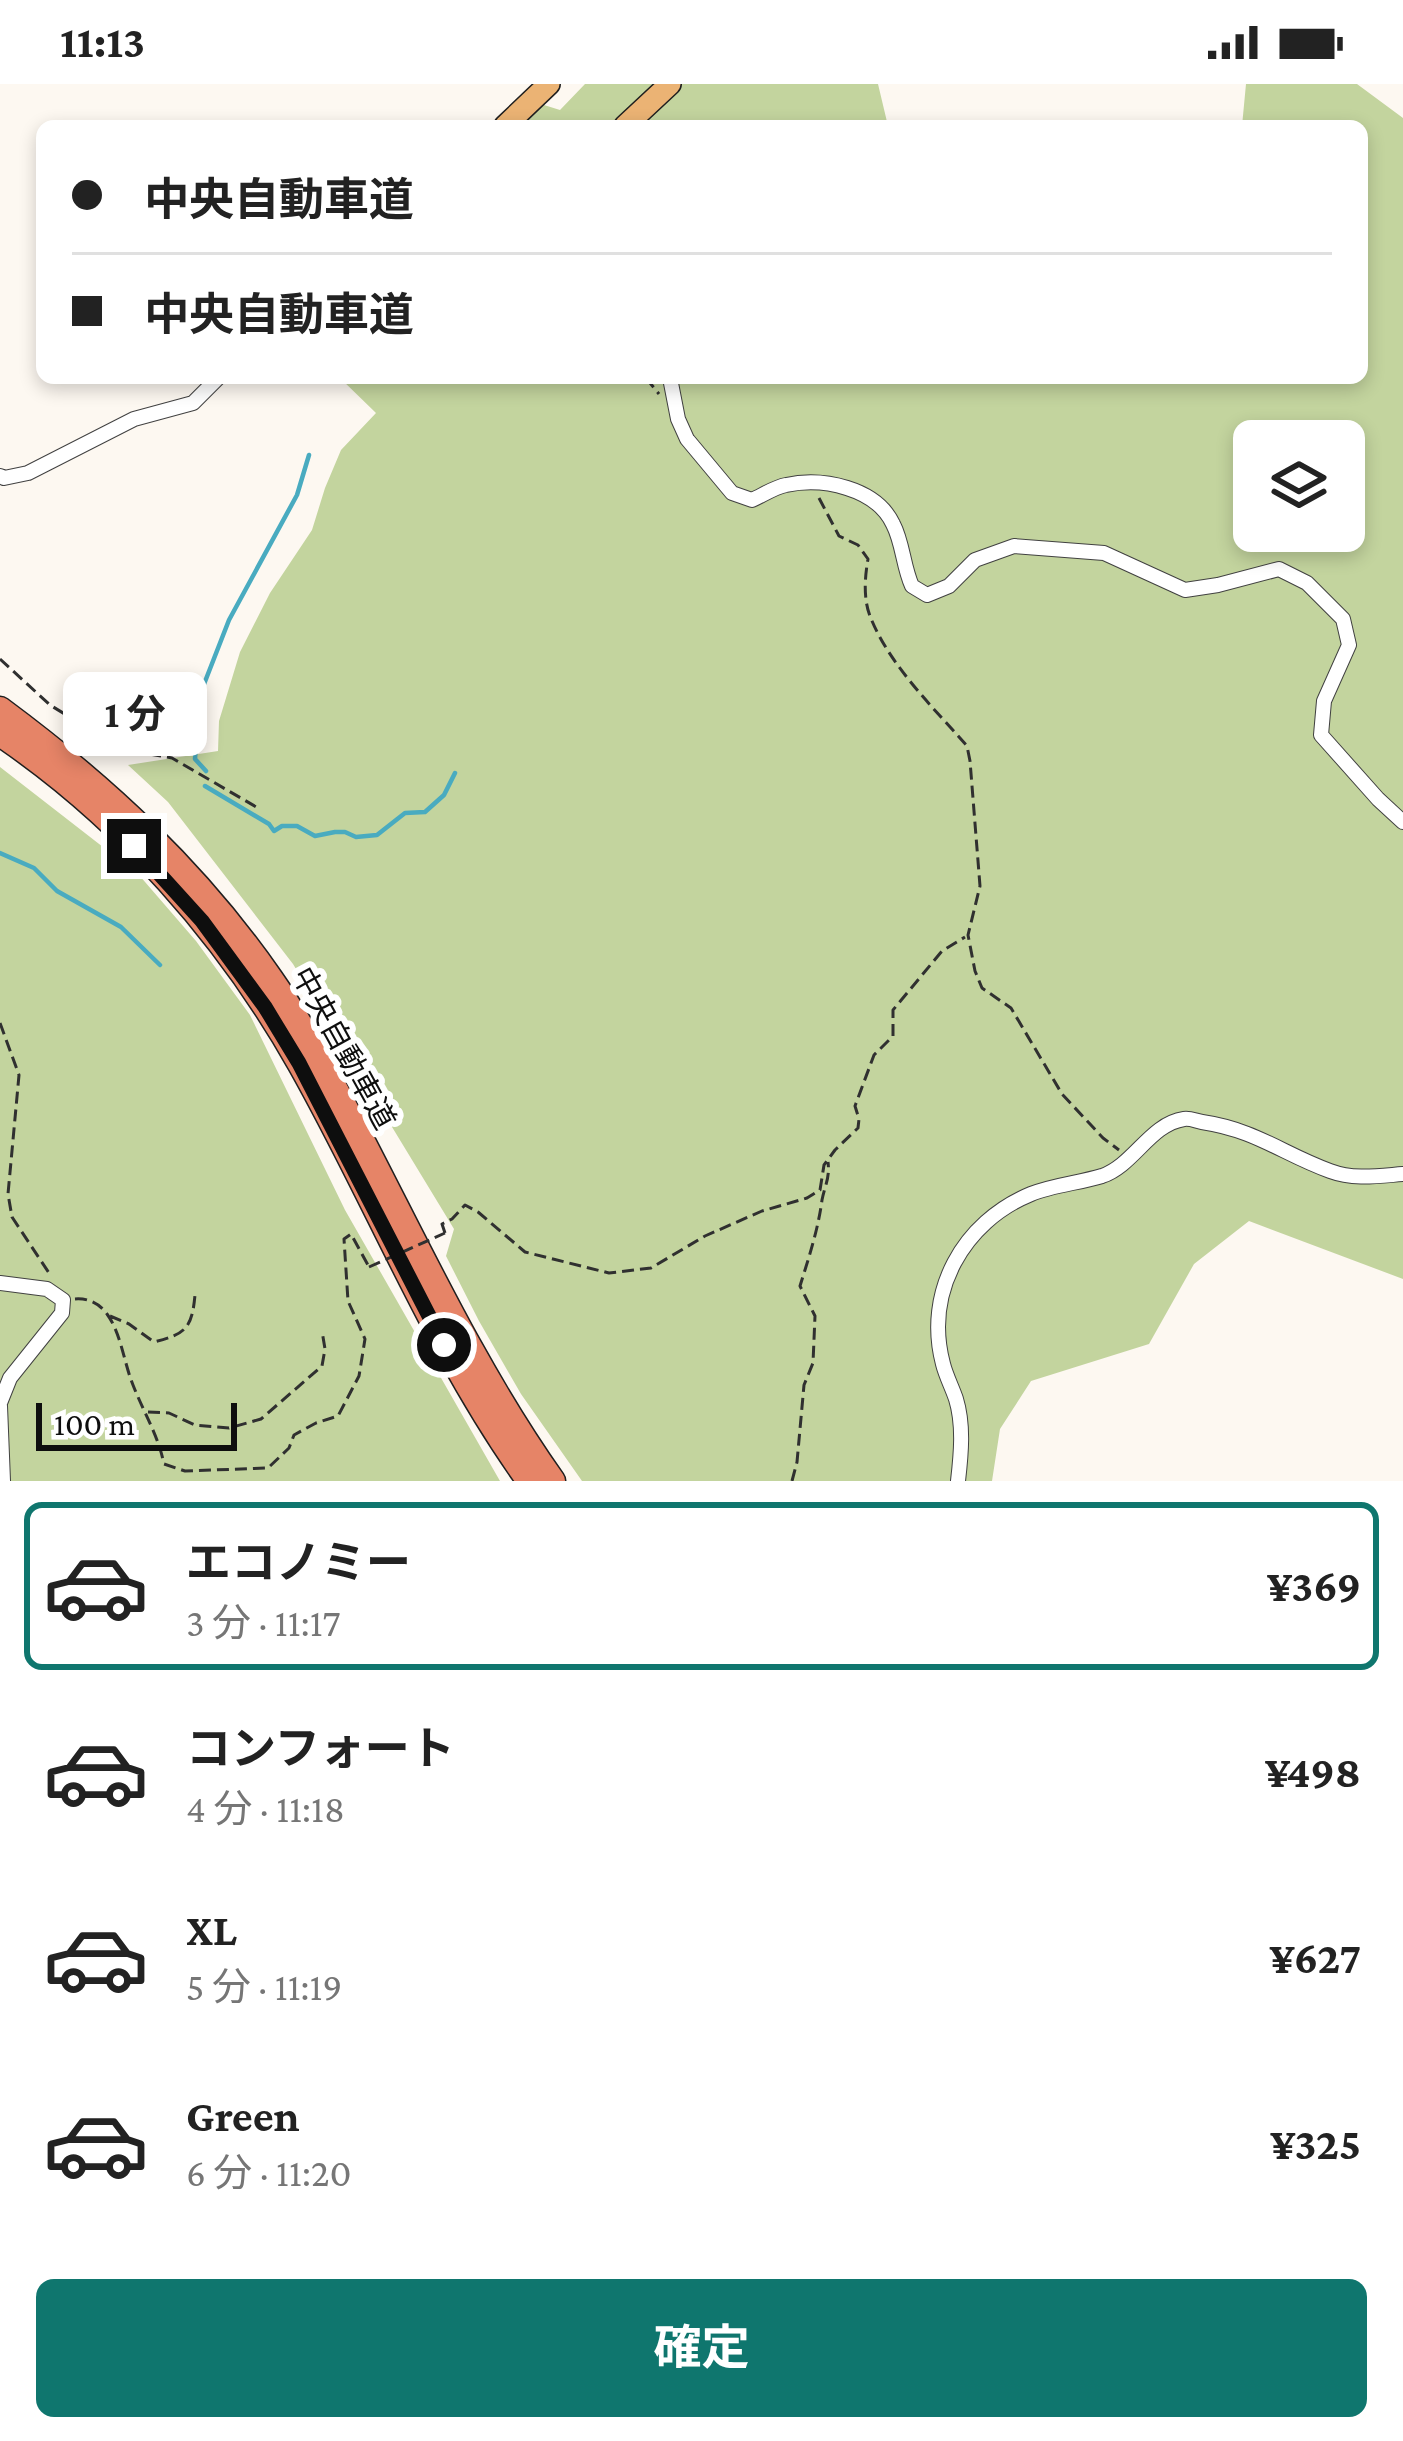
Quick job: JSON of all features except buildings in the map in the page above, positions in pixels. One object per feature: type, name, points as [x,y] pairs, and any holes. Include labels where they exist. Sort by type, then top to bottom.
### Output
[{"type":"highway","name":"中央自動車道","points":[[0,709],[125,809],[185,870],[272,980],[307,1035],[462,1335],[501,1404],[554,1481]]},
{"type":"highway","name":"中央自動車道","points":[[0,734],[30,754],[134,846],[248,980],[299,1063],[483,1413],[529,1481]]},
{"type":"main road","points":[[511,120],[549,84]]},
{"type":"main road","points":[[631,120],[670,84]]},
{"type":"street","points":[[0,476],[28,473],[134,419],[193,403],[212,384]]},
{"type":"street","points":[[671,384],[687,440],[732,493],[752,500],[785,484],[829,483],[854,490],[883,506],[896,528],[912,586],[927,595],[949,586],[975,560],[1014,546],[1104,553],[1185,590],[1279,569],[1307,583],[1343,619],[1349,646],[1324,701],[1321,735],[1403,822]]},
{"type":"street","points":[[958,1481],[958,1404],[943,1363],[937,1316],[950,1273],[969,1237],[1000,1209],[1036,1192],[1111,1173],[1158,1131],[1184,1119],[1245,1131],[1331,1172],[1358,1177],[1403,1174]]},
{"type":"street","points":[[0,1282],[47,1289],[63,1300],[62,1313],[10,1378],[0,1404],[3,1481]]},
{"type":"path","points":[[811,484],[839,536],[858,545],[868,559],[869,614],[889,650],[967,746],[980,886],[968,935],[982,988],[1011,1008],[1062,1094],[1103,1138],[1131,1156]]},
{"type":"path","points":[[0,659],[50,705],[122,749],[172,758],[258,808]]},
{"type":"path","points":[[109,1316],[159,1439],[164,1464],[185,1471],[268,1468],[289,1448],[294,1435],[338,1416],[359,1376],[365,1339],[348,1301],[344,1239],[351,1234],[369,1267],[445,1233],[442,1224],[465,1205],[525,1252],[609,1273],[631,1272],[651,1268],[705,1236],[762,1211],[807,1198],[820,1190],[827,1160],[858,1128],[855,1106],[874,1055],[893,1036],[893,1010],[943,951],[968,935]]},
{"type":"path","points":[[0,1023],[19,1075],[8,1194],[12,1217],[63,1300],[83,1297],[154,1342],[179,1335],[193,1319],[195,1295]]},
{"type":"path","points":[[792,1481],[804,1385],[813,1363],[815,1316],[800,1286],[821,1222],[823,1194],[830,1179],[827,1160]]},
{"type":"path","points":[[146,1412],[169,1414],[195,1425],[229,1427],[261,1419],[322,1366],[326,1349],[322,1331]]},
{"type":"green space","points":[[585,84],[878,84],[887,120],[528,120],[544,105],[560,110]]},
{"type":"green space","points":[[1246,84],[1357,84],[1403,118],[1403,1279],[1249,1221],[1194,1264],[1149,1344],[1031,1381],[1000,1429],[992,1481],[582,1481],[521,1394],[479,1321],[446,1256],[454,1229],[293,964],[168,802],[128,765],[218,751],[219,721],[240,652],[270,593],[312,530],[341,450],[376,413],[346,384],[1368,384],[1368,120],[1243,120]]},
{"type":"green space","points":[[0,767],[139,875],[196,941],[250,1015],[345,1210],[500,1481],[0,1481]]},
{"type":"waterway","points":[[206,771],[195,759],[199,697],[229,620],[297,495],[309,455]]},
{"type":"waterway","points":[[205,786],[274,831],[297,826],[315,836],[345,832],[356,837],[377,835],[405,813],[425,812],[444,795],[455,773]]},
{"type":"waterway","points":[[0,853],[34,868],[57,891],[121,927],[160,965]]},
{"type":"route","points":[[134,846],[202,921],[265,1007],[299,1063],[444,1345]]}]
